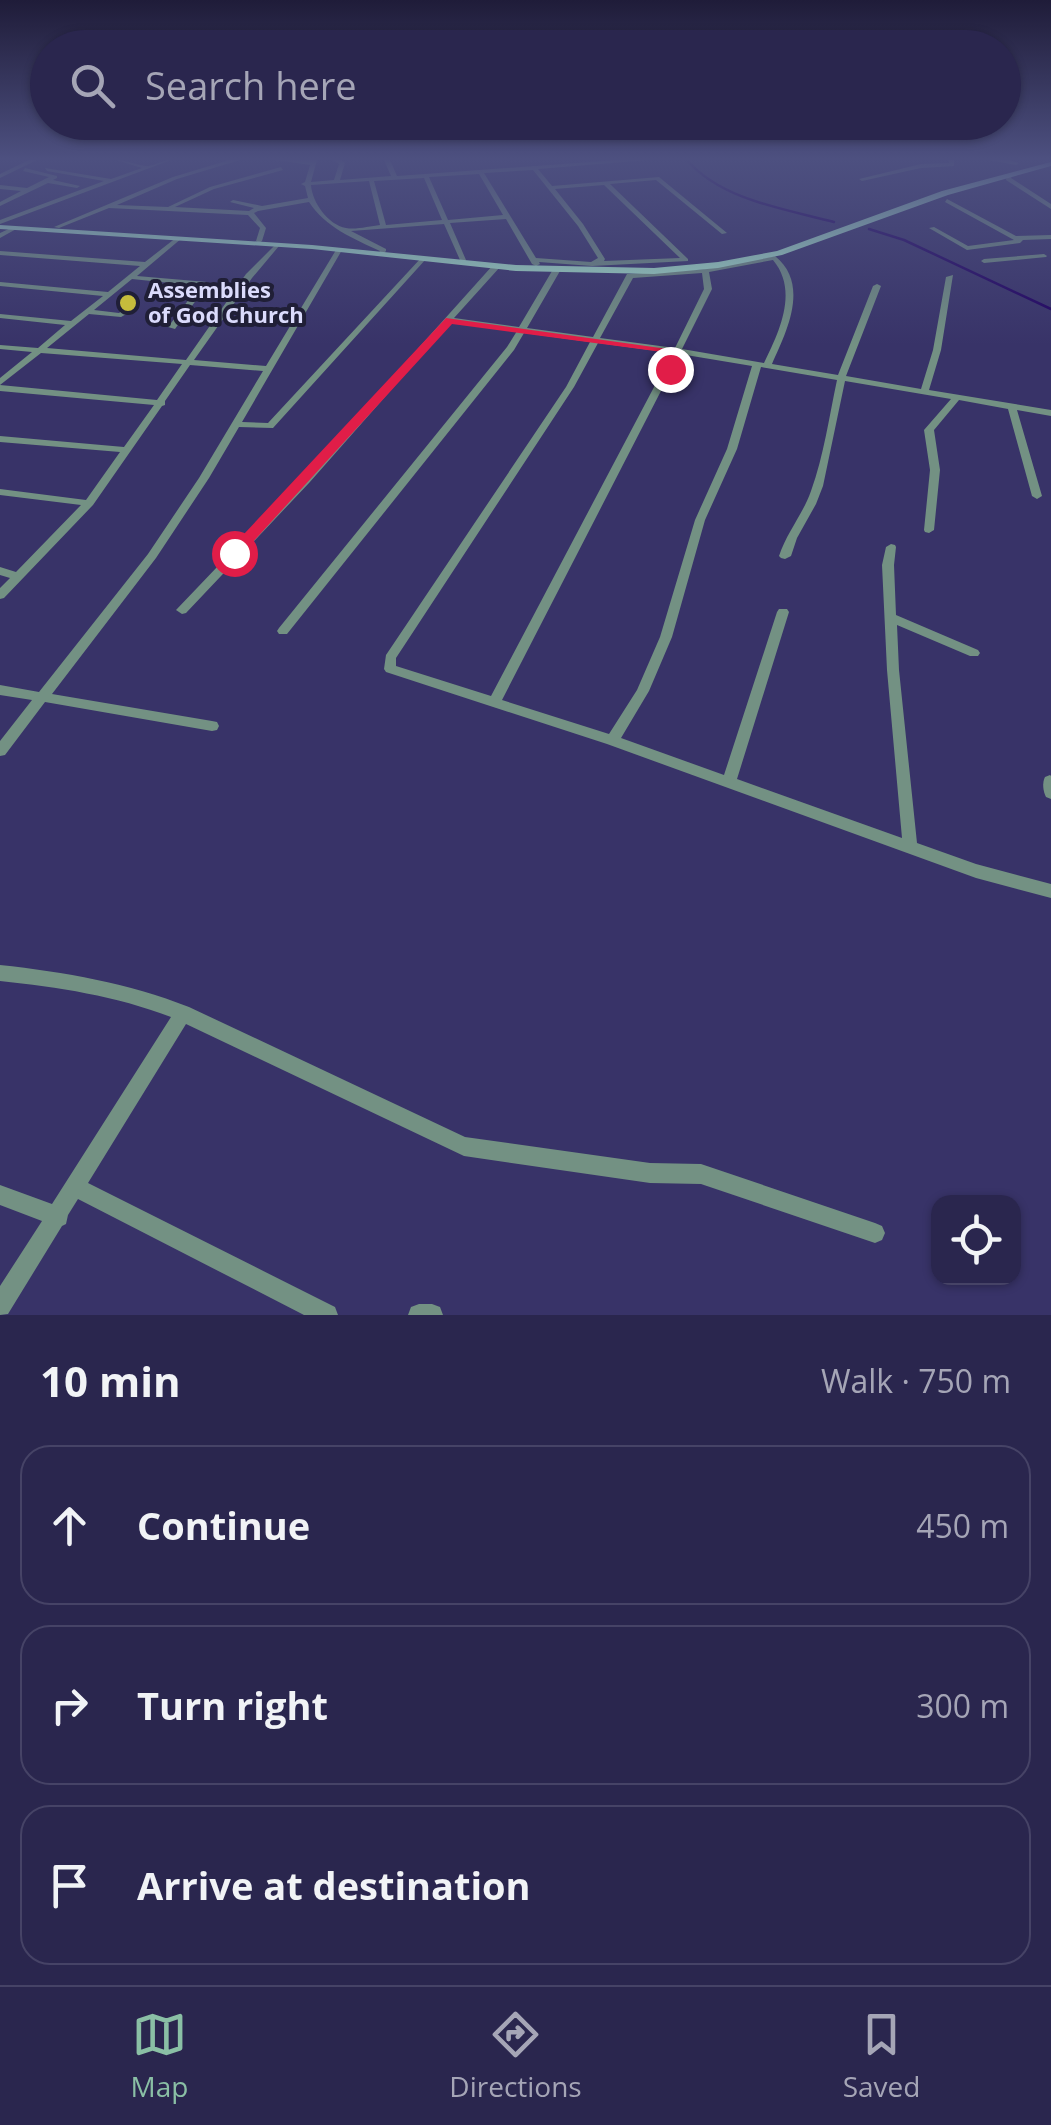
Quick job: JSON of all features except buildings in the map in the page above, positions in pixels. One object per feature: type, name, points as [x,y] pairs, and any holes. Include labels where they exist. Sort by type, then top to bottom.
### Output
[{"type":"main road","points":[[0,224],[628,270],[682,266],[774,251],[855,221]]},
{"type":"main road","points":[[382,252],[556,271],[685,270],[779,253],[867,221]]},
{"type":"main road","points":[[0,224],[344,249]]},
{"type":"street","points":[[57,227],[71,221]]},
{"type":"street","points":[[257,221],[263,228],[259,241]]},
{"type":"street","points":[[335,221],[382,252]]},
{"type":"street","points":[[382,221],[383,226]]},
{"type":"street","points":[[345,230],[441,221]]},
{"type":"street","points":[[446,221],[463,260]]},
{"type":"street","points":[[510,221],[536,263],[686,260],[645,221]]},
{"type":"street","points":[[576,221],[597,248],[602,259],[598,263]]},
{"type":"street","points":[[711,221],[724,232]]},
{"type":"street","points":[[984,221],[1047,258]]},
{"type":"street","points":[[0,236],[15,228]]},
{"type":"street","points":[[932,228],[967,248],[1051,237]]},
{"type":"street","points":[[0,385],[179,238]]},
{"type":"street","points":[[0,750],[152,556],[344,249],[362,240]]},
{"type":"street","points":[[0,594],[89,503],[249,276],[276,244]]},
{"type":"street","points":[[0,254],[146,264]]},
{"type":"street","points":[[612,740],[643,691],[666,637],[700,520],[790,299],[785,266],[774,258],[705,271],[630,276],[598,340],[390,658],[390,668],[612,740],[976,872],[1051,891]]},
{"type":"street","points":[[984,261],[1047,258]]},
{"type":"street","points":[[236,424],[270,426],[423,259]]},
{"type":"street","points":[[182,610],[496,267]]},
{"type":"street","points":[[283,631],[437,443],[522,329],[556,271]]},
{"type":"street","points":[[495,701],[653,402],[708,289],[705,271]]},
{"type":"street","points":[[924,392],[938,350],[950,277]]},
{"type":"street","points":[[129,278],[204,284],[172,326]]},
{"type":"street","points":[[0,284],[108,294]]},
{"type":"street","points":[[785,556],[793,532],[817,490],[823,457],[836,423],[841,379],[877,286]]},
{"type":"street","points":[[88,312],[121,316],[136,305]]},
{"type":"street","points":[[0,316],[74,324]]},
{"type":"street","points":[[450,320],[676,351],[1051,412]]},
{"type":"street","points":[[0,347],[268,370]]},
{"type":"street","points":[[0,385],[162,403]]},
{"type":"street","points":[[930,530],[935,470],[929,430],[957,397]]},
{"type":"street","points":[[1012,407],[1037,496]]},
{"type":"street","points":[[0,439],[126,450]]},
{"type":"street","points":[[0,492],[89,503]]},
{"type":"street","points":[[891,547],[888,565],[910,847]]},
{"type":"street","points":[[0,571],[19,577]]},
{"type":"street","points":[[728,782],[783,612]]},
{"type":"street","points":[[892,618],[974,653]]},
{"type":"street","points":[[0,690],[212,726]]},
{"type":"street","points":[[1050,781],[1051,794]]},
{"type":"street","points":[[0,973],[142,996],[464,1146],[650,1173],[701,1174],[874,1233]]},
{"type":"street","points":[[0,1306],[183,1013]]},
{"type":"street","points":[[76,1188],[327,1315]]},
{"type":"street","points":[[0,1195],[59,1217]]},
{"type":"street","points":[[418,1315],[432,1315]]},
{"type":"waterway","points":[[869,229],[904,240],[1051,309]]},
{"type":"place","name":"Assemblies of God Church","points":[[128,303]]},
{"type":"route","points":[[234,553],[305,481],[450,320],[676,351],[670,369]]}]
